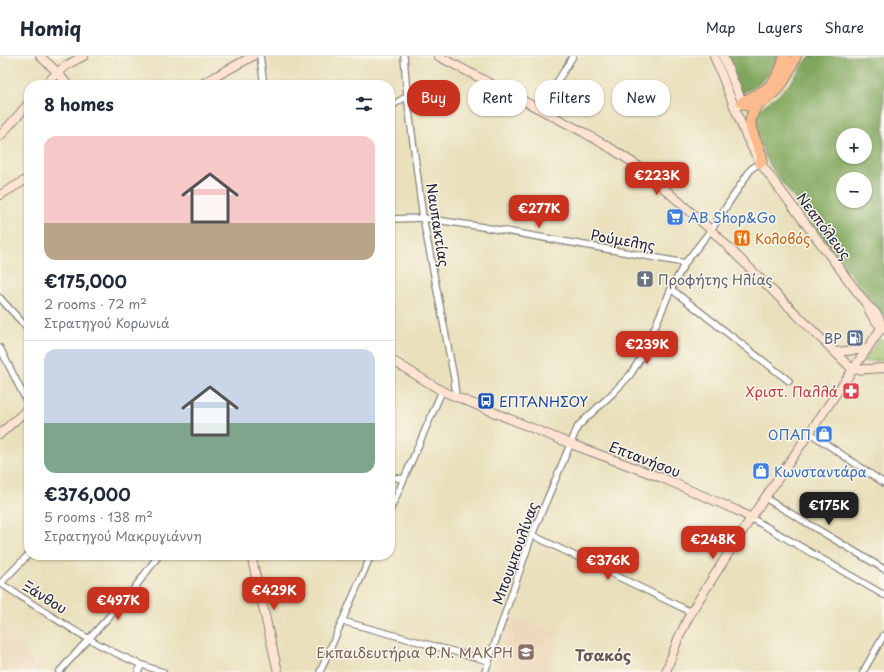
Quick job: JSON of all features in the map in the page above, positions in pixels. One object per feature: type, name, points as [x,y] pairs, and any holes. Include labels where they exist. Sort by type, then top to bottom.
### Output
[{"type":"highway","points":[[785,56],[778,77],[760,94],[742,102],[744,105],[748,106],[758,104],[770,96],[783,82],[796,56]]},
{"type":"highway","points":[[758,104],[751,116],[750,122],[752,134],[762,157],[760,163]]},
{"type":"street","points":[[40,56],[64,80]]},
{"type":"street","points":[[50,80],[65,66],[84,56]]},
{"type":"street","points":[[209,80],[253,56]]},
{"type":"street","points":[[260,56],[263,80]]},
{"type":"street","name":"Ναυπακτίας","points":[[404,56],[407,96]]},
{"type":"street","points":[[438,56],[535,107]]},
{"type":"street","points":[[558,80],[573,56]]},
{"type":"street","points":[[715,57],[742,102],[738,108],[737,115]]},
{"type":"street","name":"Νεαπόλεως","points":[[715,57],[748,141],[760,163],[867,305],[877,323],[884,326]]},
{"type":"street","points":[[395,104],[407,96]]},
{"type":"street","points":[[0,136],[24,109]]},
{"type":"street","name":"Ναυπακτίας","points":[[410,116],[423,218],[454,378],[456,396]]},
{"type":"street","points":[[551,116],[595,139],[641,168],[711,230],[853,370],[884,368]]},
{"type":"street","name":"Μπουμπουλίνας","points":[[485,672],[532,534],[578,426],[630,375],[644,353],[671,289],[685,263],[711,230],[751,169],[760,163]]},
{"type":"street","points":[[0,195],[24,181]]},
{"type":"street","name":"Ρούμελης","points":[[395,219],[423,218],[483,227],[685,263]]},
{"type":"street","points":[[671,289],[789,381]]},
{"type":"street","points":[[0,298],[24,324]]},
{"type":"street","points":[[666,672],[678,639],[691,612],[751,518],[884,326]]},
{"type":"street","points":[[0,348],[24,397]]},
{"type":"street","points":[[835,352],[867,349]]},
{"type":"street","name":"Επτανήσου","points":[[395,362],[442,391],[571,444],[662,478],[740,511],[884,595]]},
{"type":"street","points":[[395,500],[442,391]]},
{"type":"street","points":[[0,434],[24,412]]},
{"type":"street","points":[[810,433],[884,483]]},
{"type":"street","points":[[395,478],[404,479]]},
{"type":"street","points":[[765,498],[884,570]]},
{"type":"street","points":[[532,534],[691,612]]},
{"type":"street","points":[[0,584],[24,559]]},
{"type":"street","points":[[59,672],[133,590],[155,560]]},
{"type":"street","points":[[252,560],[278,672]]},
{"type":"street","points":[[320,672],[369,560]]},
{"type":"street","name":"Ξάνθου","points":[[0,584],[90,639],[141,666],[163,672]]},
{"type":"street","points":[[342,621],[489,660]]},
{"type":"street","points":[[863,672],[884,635]]},
{"type":"street","points":[[138,672],[141,666]]},
{"type":"shaded area","name":"Εκπαιδευτήρια Φ.Ν. ΜΑΚΡΗ","points":[[510,616],[561,634],[547,672],[491,672]]},
{"type":"shaded area","points":[[0,622],[40,672],[0,672]]},
{"type":"green space","points":[[724,56],[778,56],[772,70],[768,75],[754,87],[741,94]]},
{"type":"green space","points":[[810,56],[884,56],[884,319],[773,170],[763,151],[754,116],[762,107],[790,83]]},
{"type":"green space","points":[[879,339],[884,341],[884,360],[863,362]]},
{"type":"place","name":"ΑΒ Shop&Go","points":[[675,217]]},
{"type":"place","name":"Κολοβός","points":[[742,238]]},
{"type":"place","name":"Προφήτης Ηλίας","points":[[645,279]]},
{"type":"place","name":"BP","points":[[855,338]]},
{"type":"place","name":"Χριστ. Παλλά","points":[[851,391]]},
{"type":"place","name":"ΕΠΤΑΝΗΣΟΥ","points":[[486,401]]},
{"type":"place","name":"ΟΠΑΠ","points":[[824,434]]},
{"type":"place","name":"Κωνσταντάρα","points":[[761,471]]},
{"type":"place","name":"Εκπαιδευτήρια Φ.Ν. ΜΑΚΡΗ","points":[[526,652]]},
{"type":"district","name":"Τσακός","points":[[603,654]]}]
